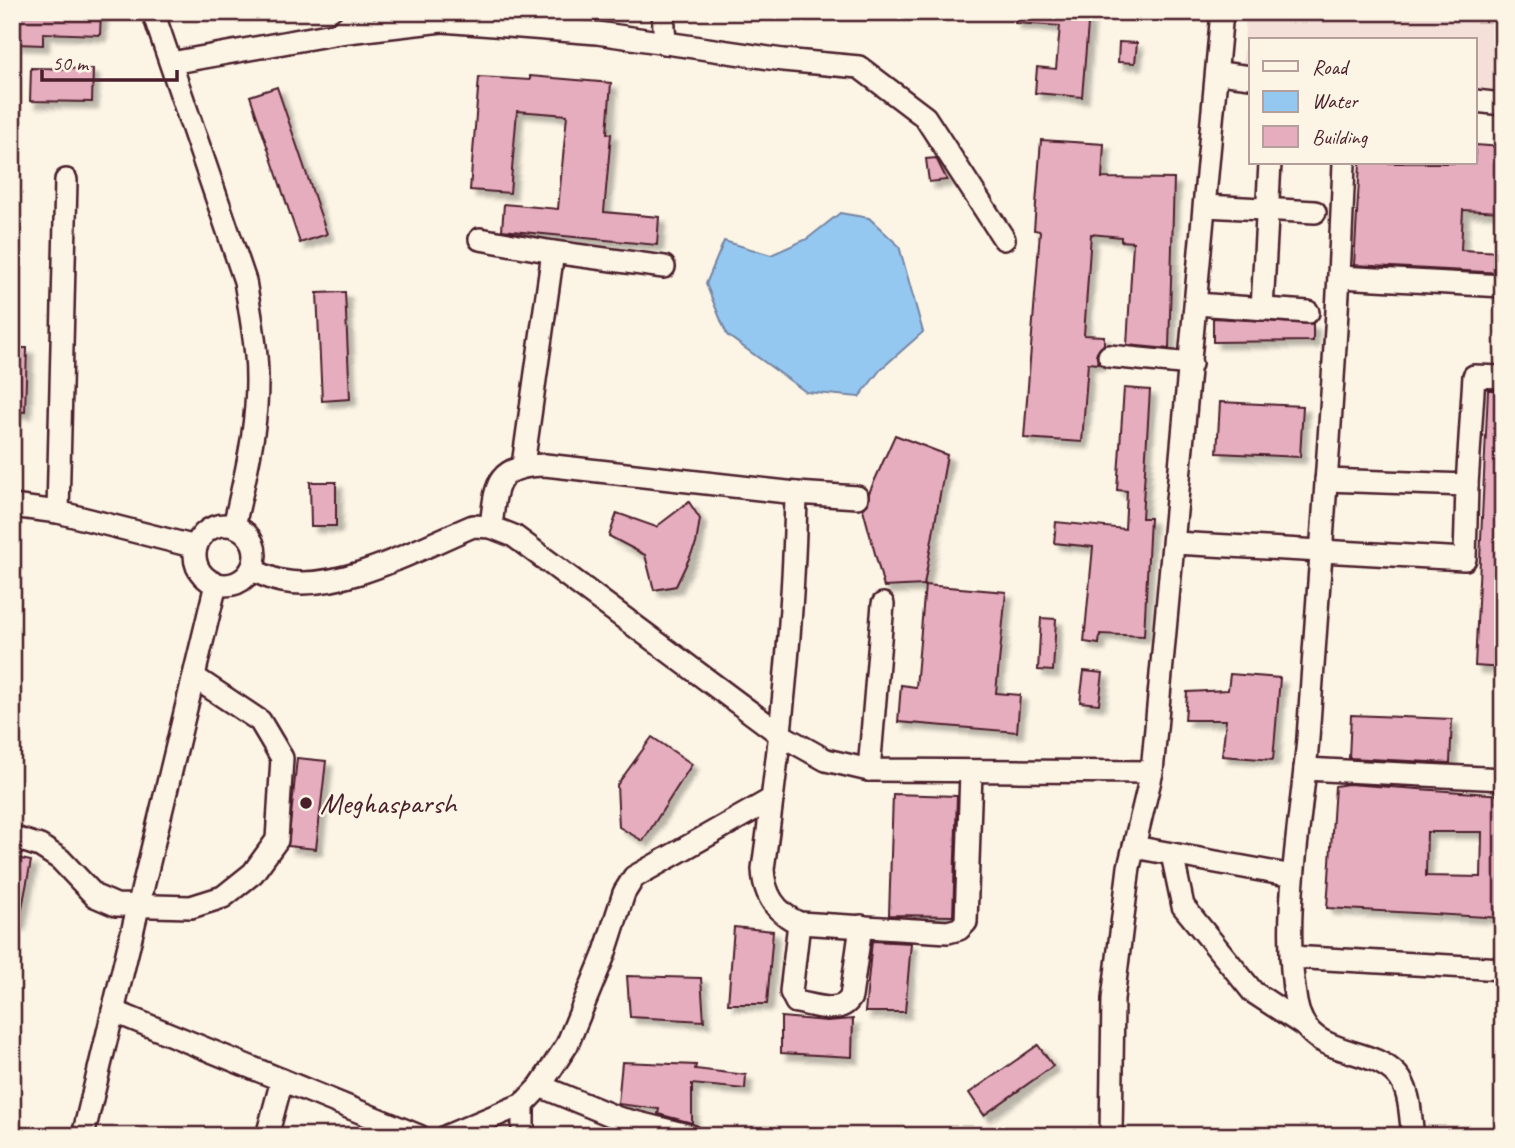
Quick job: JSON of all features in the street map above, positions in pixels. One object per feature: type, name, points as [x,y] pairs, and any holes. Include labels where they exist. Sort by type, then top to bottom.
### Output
[{"type":"lane","points":[[153,12],[245,281],[254,334],[257,356],[255,422],[234,526]]},
{"type":"lane","points":[[339,33],[366,12]]},
{"type":"lane","points":[[663,12],[665,43]]},
{"type":"lane","points":[[1111,1136],[1113,999],[1134,847],[1152,772],[1219,73],[1222,12]]},
{"type":"lane","points":[[171,63],[339,33],[442,21],[597,33],[859,67],[925,117],[1004,239]]},
{"type":"lane","points":[[1219,73],[1249,77]]},
{"type":"lane","points":[[1476,102],[1503,104]]},
{"type":"lane","points":[[1262,309],[1270,164]]},
{"type":"lane","points":[[1306,1026],[1296,1005],[1291,957],[1293,876],[1306,769],[1340,277],[1344,164]]},
{"type":"lane","points":[[58,512],[66,180]]},
{"type":"lane","points":[[1206,206],[1315,212]]},
{"type":"lane","points":[[480,239],[664,267]]},
{"type":"lane","points":[[523,466],[552,252]]},
{"type":"lane","points":[[1340,277],[1503,286]]},
{"type":"lane","points":[[1196,304],[1308,312]]},
{"type":"lane","points":[[1109,356],[1191,364]]},
{"type":"lane","points":[[1174,543],[1465,559],[1474,376],[1503,377]]},
{"type":"lane","points":[[491,527],[497,484],[508,471],[523,466],[545,465],[796,494],[858,497]]},
{"type":"lane","points":[[1326,480],[1467,485]]},
{"type":"lane","points":[[796,494],[795,546],[781,735],[764,884],[779,910],[799,923],[948,932],[959,929],[966,922],[971,772]]},
{"type":"lane","points":[[12,506],[58,512],[196,547]]},
{"type":"lane","points":[[234,526],[252,541],[255,552],[251,570],[234,584],[216,584],[198,570],[196,547],[211,529],[234,526]]},
{"type":"lane","points":[[251,570],[282,582],[330,580],[358,573],[473,526],[491,527],[514,536],[781,735],[826,760],[869,769],[1152,772]]},
{"type":"lane","points":[[83,1136],[216,584]]},
{"type":"lane","points":[[869,769],[883,604]]},
{"type":"lane","points":[[12,837],[40,846],[61,859],[95,896],[116,905],[191,907],[223,897],[253,873],[277,840],[282,758],[260,721],[194,677]]},
{"type":"lane","points":[[1306,769],[1503,779]]},
{"type":"lane","points":[[447,1136],[523,1104],[540,1086],[567,1045],[604,955],[624,893],[634,877],[772,799]]},
{"type":"lane","points":[[1134,847],[1293,876]]},
{"type":"lane","points":[[1172,854],[1183,906],[1253,992],[1306,1026],[1326,1045],[1382,1064],[1398,1076],[1406,1089],[1413,1136]]},
{"type":"lane","points":[[799,923],[790,992],[796,1002],[837,1009],[846,1006],[851,997],[861,926]]},
{"type":"lane","points":[[1291,957],[1503,969]]},
{"type":"lane","points":[[113,1011],[419,1136]]},
{"type":"lane","points":[[267,1136],[282,1080]]},
{"type":"lane","points":[[540,1086],[618,1118],[691,1136]]},
{"type":"lane","points":[[523,1104],[523,1136]]},
{"type":"shaded area","points":[[1246,12],[1503,12],[1503,90],[1476,88],[1476,38],[1249,38],[1249,79],[1242,78]]},
{"type":"water","points":[[840,213],[869,218],[899,246],[923,332],[881,369],[859,397],[806,392],[727,335],[706,284],[724,241],[771,255],[807,239]]},
{"type":"building","points":[[18,12],[101,12],[100,35],[43,33],[43,45],[16,44]]},
{"type":"building","points":[[1016,12],[1089,12],[1082,97],[1035,93],[1037,67],[1056,69],[1060,26],[1015,23]]},
{"type":"building","points":[[1119,42],[1137,43],[1135,63],[1118,62]]},
{"type":"building","points":[[31,68],[93,69],[92,102],[30,101]]},
{"type":"building","points":[[530,76],[611,83],[607,133],[611,134],[604,212],[659,217],[657,245],[502,230],[504,204],[558,209],[567,115],[517,111],[510,193],[470,190],[479,77],[530,80]]},
{"type":"building","points":[[277,87],[327,234],[300,243],[250,96]]},
{"type":"building","points":[[1041,140],[1104,144],[1102,178],[1174,179],[1169,349],[1127,345],[1133,242],[1121,241],[1121,237],[1091,234],[1084,335],[1104,336],[1104,344],[1096,354],[1099,364],[1088,363],[1082,442],[1024,438],[1040,231],[1034,230]]},
{"type":"building","points":[[1476,145],[1503,147],[1503,212],[1463,210],[1461,250],[1503,252],[1503,273],[1354,265],[1360,164],[1476,164]]},
{"type":"building","points":[[936,158],[947,180],[929,182],[926,159]]},
{"type":"building","points":[[345,292],[350,399],[322,401],[317,293]]},
{"type":"building","points":[[1213,318],[1313,324],[1313,341],[1213,342]]},
{"type":"building","points":[[12,348],[27,348],[25,412],[12,411]]},
{"type":"building","points":[[1124,388],[1150,390],[1142,518],[1150,518],[1144,636],[1100,634],[1099,644],[1084,642],[1093,547],[1054,543],[1056,522],[1125,529],[1127,491],[1117,490]]},
{"type":"building","points":[[1488,390],[1503,390],[1503,668],[1475,666]]},
{"type":"building","points":[[1220,402],[1303,406],[1300,457],[1217,453]]},
{"type":"building","points":[[895,435],[947,455],[924,585],[884,587],[863,509],[868,504],[869,493]]},
{"type":"building","points":[[310,482],[336,482],[336,526],[311,526]]},
{"type":"building","points":[[689,502],[700,519],[696,544],[676,586],[654,590],[645,555],[609,536],[617,513],[656,527]]},
{"type":"building","points":[[925,585],[1006,592],[996,693],[1020,695],[1017,732],[898,722],[901,685],[916,687]]},
{"type":"building","points":[[1041,618],[1056,619],[1053,671],[1038,670]]},
{"type":"building","points":[[1084,671],[1103,673],[1099,704],[1080,702]]},
{"type":"building","points":[[1230,674],[1280,678],[1273,760],[1222,756],[1226,720],[1185,720],[1187,692],[1228,690]]},
{"type":"building","points":[[1351,715],[1452,719],[1450,763],[1349,758]]},
{"type":"building","points":[[652,737],[692,764],[643,841],[619,827],[617,785]]},
{"type":"building","name":"Meghasparsh","points":[[297,758],[326,761],[316,849],[288,846]]},
{"type":"building","points":[[1348,784],[1503,795],[1503,918],[1327,908],[1335,786]],"holes":[[[1427,832],[1482,832],[1481,877],[1426,876]]]},
{"type":"building","points":[[893,794],[957,796],[953,916],[889,915]]},
{"type":"building","points":[[12,857],[31,861],[19,924],[12,923]]},
{"type":"building","points":[[734,927],[773,931],[767,1004],[728,1004]]},
{"type":"building","points":[[872,941],[911,943],[905,1012],[865,1012]]},
{"type":"building","points":[[627,976],[701,978],[704,1021],[630,1017]]},
{"type":"building","points":[[781,1017],[827,1021],[853,1019],[852,1057],[781,1053]]},
{"type":"building","points":[[1038,1045],[1053,1066],[984,1115],[969,1093]]},
{"type":"building","points":[[622,1062],[696,1065],[695,1069],[746,1075],[745,1089],[692,1084],[692,1123],[658,1114],[659,1109],[618,1104]]},
{"type":"place","name":"Meghasparsh","points":[[306,803]]}]
